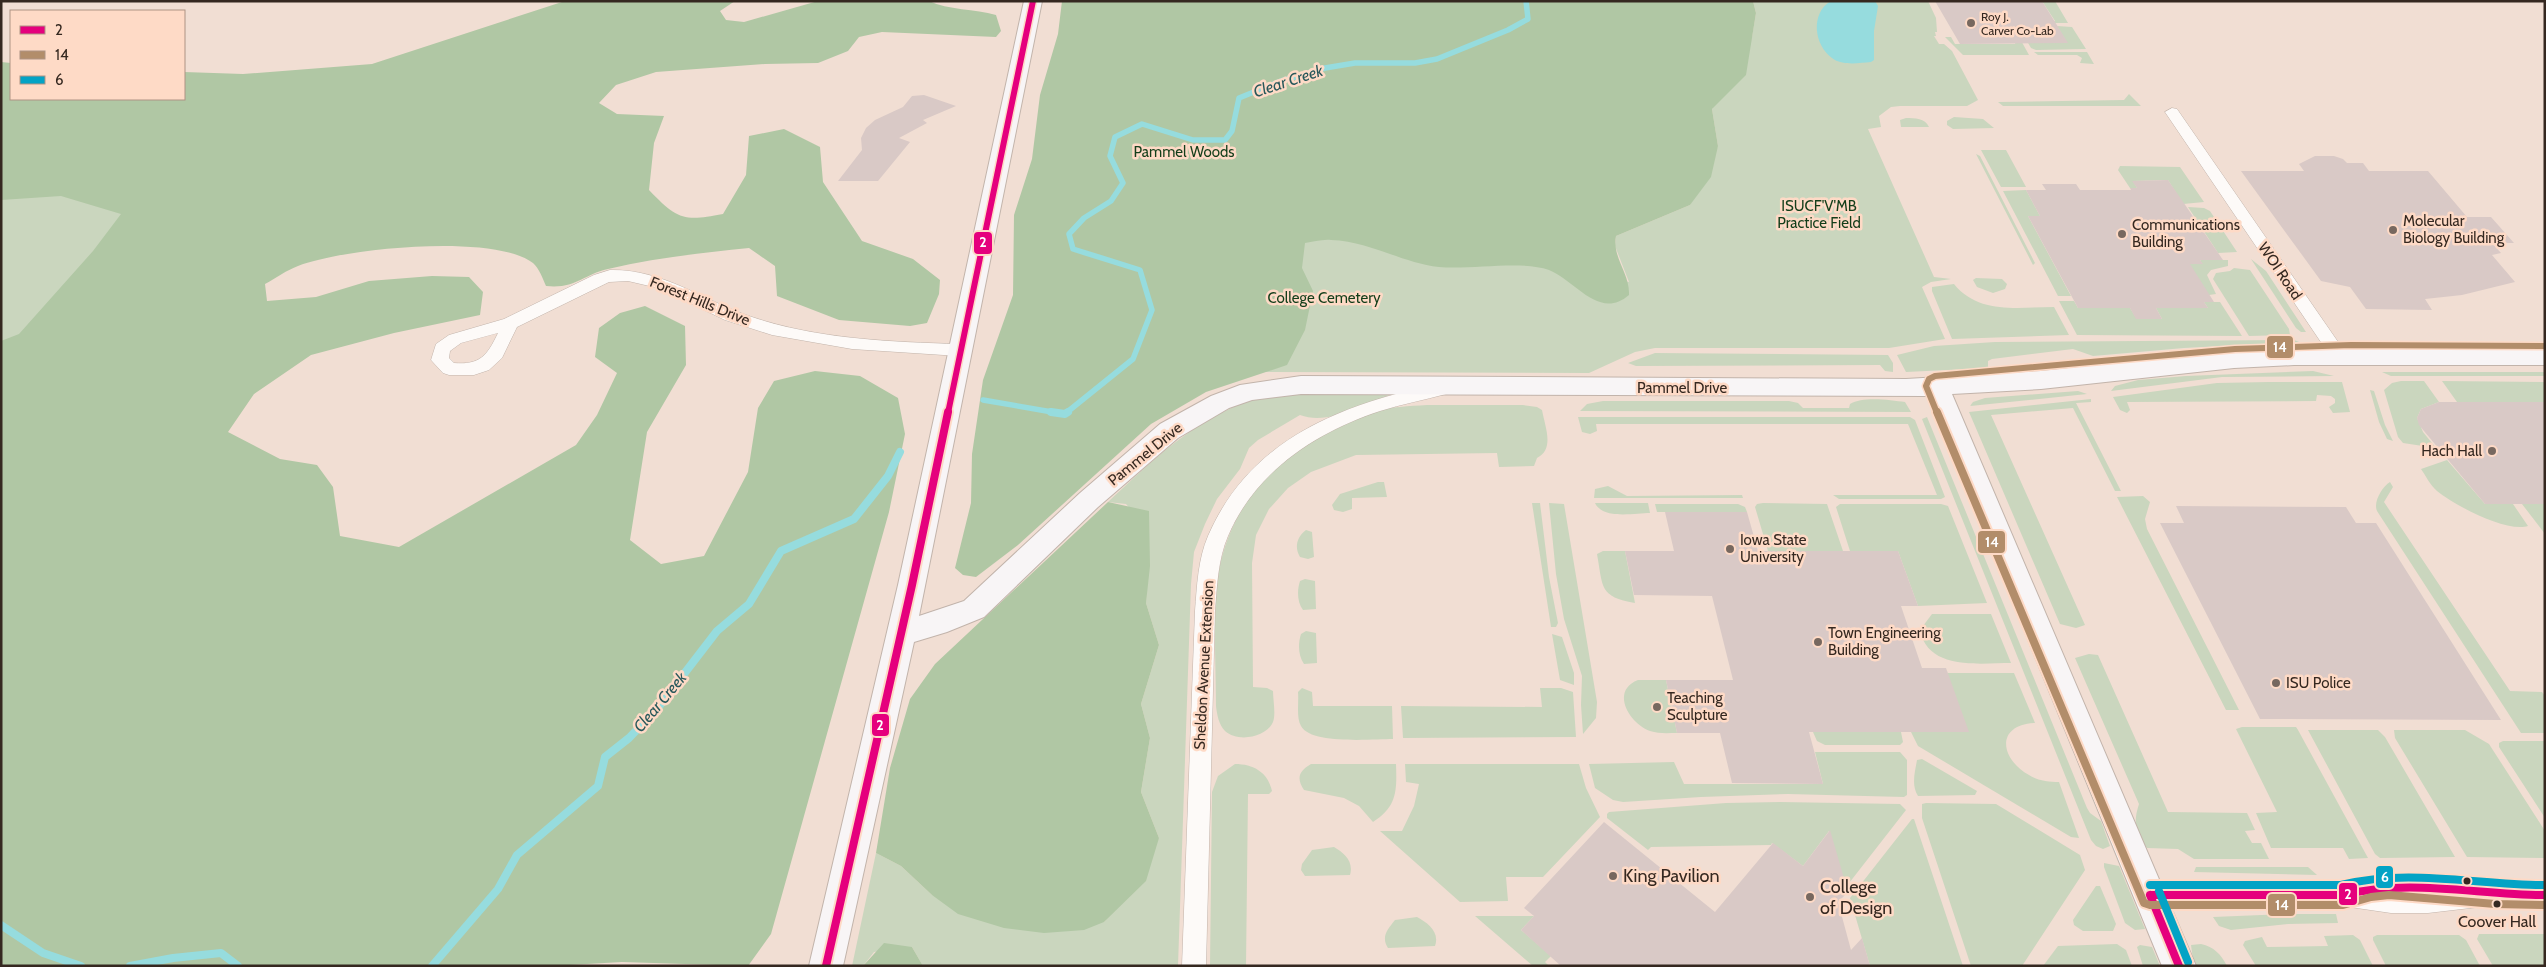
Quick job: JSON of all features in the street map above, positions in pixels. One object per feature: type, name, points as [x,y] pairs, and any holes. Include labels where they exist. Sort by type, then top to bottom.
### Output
[{"type":"street","points":[[826,966],[900,633],[1033,1]]},
{"type":"street","name":"WOI Road","points":[[2172,112],[2339,356]]},
{"type":"street","name":"Forest Hills Drive","points":[[510,323],[608,276],[627,275],[667,286],[720,312],[750,323],[852,342],[904,348],[959,350]]},
{"type":"street","name":"Pammel Drive","points":[[900,633],[937,624],[974,609],[1089,500],[1169,431],[1220,402],[1249,391],[1292,386],[1936,386],[2040,380],[2234,359],[2339,356],[2545,356]]},
{"type":"street","points":[[1936,386],[2179,966]]},
{"type":"street","name":"Sheldon Avenue Extension","points":[[1194,966],[1205,611],[1212,557],[1228,514],[1242,491],[1273,459],[1315,430],[1364,409],[1451,387]]},
{"type":"street","points":[[2150,895],[2343,895],[2391,902],[2428,902],[2496,894],[2545,895]]},
{"type":"green space","points":[[565,1],[735,1],[720,11],[726,20],[744,22],[818,1],[929,1],[945,6],[996,15],[1001,31],[996,37],[882,32],[859,37],[848,51],[818,63],[765,64],[656,72],[616,85],[599,103],[617,114],[664,116],[654,143],[649,190],[674,212],[689,218],[723,214],[746,175],[749,136],[784,129],[820,147],[823,182],[862,241],[913,259],[940,280],[939,294],[927,323],[910,326],[839,320],[777,296],[775,266],[749,248],[678,256],[625,265],[599,272],[572,284],[556,286],[546,286],[533,263],[514,254],[486,248],[454,246],[382,249],[320,259],[298,266],[265,284],[267,301],[316,297],[369,281],[432,276],[469,277],[483,292],[480,315],[394,333],[311,355],[254,394],[228,432],[280,459],[317,465],[333,487],[340,536],[399,547],[576,445],[597,415],[617,373],[595,357],[599,328],[620,313],[645,306],[685,326],[686,365],[647,432],[630,540],[661,564],[704,556],[748,472],[758,408],[774,381],[815,371],[860,376],[898,398],[905,434],[889,512],[771,934],[748,966],[622,962],[552,966],[1,966],[1,341],[19,334],[93,251],[121,214],[61,196],[1,200],[1,62],[10,63],[10,100],[185,100],[185,72],[243,74],[372,64]]},
{"type":"green space","name":"Pammel Woods","points":[[1062,1],[1753,1],[1756,13],[1746,75],[1712,109],[1718,146],[1711,177],[1690,205],[1616,236],[1616,251],[1627,280],[1629,295],[1618,302],[1597,301],[1559,275],[1538,267],[1510,265],[1439,267],[1425,265],[1345,241],[1325,240],[1305,243],[1302,268],[1313,291],[1305,330],[1287,365],[1206,392],[1151,424],[1018,545],[976,577],[963,575],[955,568],[971,503],[972,454],[983,380],[1013,295],[1014,215],[1032,159],[1040,95],[1058,34]]},
{"type":"green space","points":[[1753,1],[1928,1],[1936,18],[1937,32],[1935,32],[1936,36],[1934,36],[1939,44],[1944,44],[1952,51],[1978,100],[1967,106],[1891,107],[1879,116],[1881,127],[1868,129],[1934,277],[1951,279],[1931,282],[1922,287],[1945,339],[1889,348],[1655,348],[1635,352],[1589,373],[1253,372],[1306,219],[1629,282],[1615,246],[1616,236],[1690,205],[1718,146],[1712,109],[1752,37],[1756,13]]},
{"type":"green space","points":[[2042,1],[2055,1],[2068,23],[2050,23],[2055,21]]},
{"type":"green space","points":[[2057,26],[2072,27],[2086,49],[2036,50],[2031,48],[2024,36],[2037,43],[2067,43]]},
{"type":"green space","points":[[2018,35],[2029,55],[1963,55],[1945,37],[1951,37],[1955,44],[2015,44]]},
{"type":"green space","points":[[2034,52],[2087,52],[2094,64],[2080,63],[2082,58],[2077,55],[2038,55]]},
{"type":"green space","points":[[2129,94],[2141,106],[2003,106],[1998,102],[2124,100]]},
{"type":"green space","points":[[1954,117],[1983,119],[1994,128],[1953,129],[1947,125],[1947,121]]},
{"type":"green space","points":[[1906,118],[1922,120],[1929,127],[1901,127],[1900,120]]},
{"type":"green space","points":[[1981,150],[2006,150],[2026,187],[2001,187]]},
{"type":"green space","points":[[1976,154],[1980,156],[2035,263],[2033,265]]},
{"type":"green space","points":[[2120,166],[2180,167],[2204,202],[2183,204],[2168,180],[2133,181],[2137,188],[2130,188],[2118,170]]},
{"type":"green space","points":[[2026,190],[2040,216],[2028,216],[2071,296],[2058,296],[2003,191]]},
{"type":"green space","points":[[1,193],[168,195],[1,409]]},
{"type":"green space","points":[[2188,207],[2204,208],[2210,211],[2237,252],[2218,253]]},
{"type":"green space","points":[[2251,259],[2266,271],[2306,332],[2301,332],[2296,328]]},
{"type":"green space","points":[[2200,260],[2228,260],[2228,266],[2211,270],[2207,275],[2216,294],[2209,295],[2181,264],[2202,264]]},
{"type":"green space","points":[[2234,268],[2250,270],[2289,329],[2290,335],[2249,336],[2213,279],[2216,273],[2230,271]]},
{"type":"green space","points":[[1976,278],[2002,279],[2007,284],[2005,289],[1993,293],[1977,287],[1973,280]]},
{"type":"green space","points":[[1954,284],[1975,301],[1987,305],[2014,308],[2054,307],[2069,335],[1952,339],[1932,287]]},
{"type":"green space","points":[[2059,301],[2074,301],[2078,308],[2130,308],[2137,319],[2162,319],[2156,308],[2208,308],[2204,302],[2220,302],[2242,336],[2077,335]]},
{"type":"green space","points":[[2294,340],[2299,342],[2184,348],[2093,356],[2073,349],[1992,359],[1988,361],[1988,368],[1906,372],[1897,355],[1934,346],[1995,342]]},
{"type":"green space","points":[[1655,353],[1888,355],[1893,363],[1893,372],[1885,371],[1880,365],[1636,366],[1628,363]]},
{"type":"green space","points":[[2313,371],[2334,376],[2222,377],[2111,391],[2115,386],[2138,380],[2186,376]]},
{"type":"green space","points":[[2382,372],[2545,372],[2545,376],[2391,376]]},
{"type":"green space","points":[[2424,381],[2439,402],[2421,409],[2417,418],[2423,432],[2436,448],[2403,443],[2398,437],[2384,390],[2392,383]]},
{"type":"green space","points":[[2442,381],[2545,382],[2545,402],[2457,402]]},
{"type":"green space","points":[[2342,382],[2350,412],[2333,413],[2329,407],[2335,403],[2335,399],[2331,396],[2317,395],[2316,401],[2127,402],[2130,410],[2127,413],[2120,410],[2113,397],[2217,383]]},
{"type":"green space","points":[[2370,390],[2374,391],[2385,425],[2393,441],[2387,439],[2379,422]]},
{"type":"green space","points":[[2078,391],[2087,394],[1970,406],[1973,402],[1985,398]]},
{"type":"green space","points":[[1294,393],[1389,395],[1369,405],[1333,416],[1310,418],[1300,415],[1258,440],[1249,448],[1240,469],[1217,499],[1194,552],[1191,584],[1178,966],[923,966],[912,947],[874,952],[863,966],[852,966],[876,853],[901,866],[932,895],[1104,922],[1118,906],[1159,838],[1141,792],[1150,738],[1141,704],[1159,645],[1146,603],[1149,531],[1126,504],[1108,502],[1175,443],[1211,418],[1252,400]]},
{"type":"green space","points":[[1877,399],[1905,402],[1911,412],[1580,411],[1587,404],[1603,401],[1789,401],[1798,403],[1803,408],[1849,408],[1850,404],[1855,402]]},
{"type":"green space","points":[[2091,399],[2091,402],[2076,403],[2121,491],[2115,491],[2073,408],[1991,415],[2085,625],[2076,628],[2060,624],[1969,412]]},
{"type":"green space","points":[[1427,405],[1523,405],[1537,407],[1542,410],[1547,437],[1546,449],[1537,458],[1534,466],[1499,467],[1497,453],[1356,455],[1311,472],[1288,488],[1269,509],[1256,535],[1252,563],[1253,687],[1267,688],[1273,691],[1274,719],[1270,727],[1259,735],[1237,737],[1231,735],[1221,726],[1216,709],[1216,598],[1220,565],[1227,541],[1249,498],[1281,463],[1321,436],[1374,411]]},
{"type":"green space","points":[[1578,417],[1910,417],[1915,420],[1945,497],[1941,499],[1839,499],[1833,495],[1937,495],[1908,424],[1596,424],[1597,431],[1590,434],[1582,432]]},
{"type":"green space","points":[[1927,417],[2087,808],[2090,813],[2101,821],[2110,846],[2103,849],[2096,846],[2091,840],[1922,419]]},
{"type":"green space","points":[[2447,460],[2485,504],[2513,504],[2528,526],[2519,527],[2494,522],[2455,503],[2437,491],[2421,469]]},
{"type":"green space","points":[[1378,482],[1384,482],[1387,497],[1352,498],[1352,509],[1343,512],[1334,510],[1332,505],[1340,494]]},
{"type":"green space","points":[[2390,482],[2393,487],[2384,502],[2510,691],[2542,692],[2545,696],[2545,733],[2521,733],[2377,511],[2376,503],[2379,495]]},
{"type":"green space","points":[[1608,486],[1627,496],[1742,495],[1743,498],[1594,498],[1595,489]]},
{"type":"green space","points":[[2143,496],[2150,502],[2145,519],[2147,529],[2239,710],[2226,710],[2117,497]]},
{"type":"green space","points":[[1108,502],[1149,511],[1150,566],[1146,603],[1159,645],[1141,704],[1150,738],[1141,792],[1159,838],[1146,881],[1104,922],[1084,930],[1044,933],[1004,928],[958,914],[932,895],[901,866],[876,853],[890,768],[910,699],[935,664]]},
{"type":"green space","points":[[1532,503],[1540,503],[1549,577],[1558,623],[1556,627],[1551,627]]},
{"type":"green space","points":[[1549,503],[1564,504],[1597,702],[1596,718],[1583,734],[1582,676],[1564,619],[1556,574]]},
{"type":"green space","points":[[1595,503],[1648,503],[1650,513],[1612,514],[1605,512]]},
{"type":"green space","points":[[1655,504],[1738,504],[1745,507],[1747,512],[1657,512]]},
{"type":"green space","points":[[1757,504],[1827,504],[1843,551],[1768,551],[1755,507]]},
{"type":"green space","points":[[1840,504],[1941,504],[1948,506],[1987,603],[1918,606],[1898,551],[1850,551],[1836,507]]},
{"type":"green space","points":[[2522,504],[2545,504],[2545,534]]},
{"type":"green space","points":[[1306,530],[1312,532],[1314,557],[1308,559],[1300,557],[1297,546],[1300,536]]},
{"type":"green space","points":[[1603,551],[1625,551],[1635,603],[1623,601],[1609,594],[1605,589],[1600,575],[1597,554]]},
{"type":"green space","points":[[1305,579],[1315,581],[1316,609],[1303,610],[1300,603],[1298,596],[1299,585],[1300,581]]},
{"type":"green space","points":[[1932,614],[1991,614],[2011,663],[1957,662],[1933,652],[1925,643],[1920,630]]},
{"type":"green space","points":[[1306,631],[1316,633],[1317,663],[1304,664],[1301,657],[1299,649],[1300,638],[1301,634]]},
{"type":"green space","points":[[1552,634],[1562,637],[1574,673],[1574,685],[1560,680]]},
{"type":"green space","points":[[2089,654],[2098,655],[2168,812],[2247,813],[2255,830],[2245,831],[2252,843],[2261,843],[2269,859],[2194,859],[2178,849],[2147,848],[2136,827],[2139,804],[2075,658]]},
{"type":"green space","points":[[1948,673],[2014,673],[2035,723],[2022,725],[2013,730],[2008,736],[2006,744],[2008,752],[2019,768],[2032,777],[2044,781],[2059,782],[2079,838],[2071,837],[1918,746],[1911,732]]},
{"type":"green space","points":[[1638,680],[1666,680],[1677,733],[1650,731],[1635,721],[1626,707],[1624,699],[1625,691]]},
{"type":"green space","points":[[1302,688],[1312,692],[1313,706],[1392,706],[1393,739],[1343,740],[1317,736],[1307,732],[1301,726],[1299,718],[1298,692]]},
{"type":"green space","points":[[1540,688],[1561,688],[1573,692],[1576,737],[1403,738],[1401,706],[1542,707]]},
{"type":"green space","points":[[2242,727],[2296,727],[2368,858],[2349,859],[2343,848],[2271,848],[2256,813],[2277,812],[2236,729]]},
{"type":"green space","points":[[2308,730],[2378,730],[2385,737],[2455,857],[2380,858],[2375,854]]},
{"type":"green space","points":[[2394,730],[2465,730],[2489,744],[2545,831],[2545,858],[2467,857],[2395,738]]},
{"type":"green space","points":[[1813,732],[1901,732],[1903,742],[1900,745],[1825,745],[1817,741]]},
{"type":"green space","points":[[2503,741],[2545,741],[2545,818],[2499,747],[2499,743]]},
{"type":"green space","points":[[1815,752],[1900,752],[1907,760],[1907,795],[1904,797],[1788,794],[1623,802],[1613,800],[1595,788],[1589,764],[1674,762],[1684,784],[1823,784]]},
{"type":"green space","points":[[1922,759],[1977,791],[1975,795],[1918,796],[1914,783],[1917,760]]},
{"type":"green space","points":[[1235,764],[1242,764],[1259,770],[1267,779],[1272,791],[1269,794],[1248,794],[1246,966],[1210,966],[1212,792],[1218,776]]},
{"type":"green space","points":[[1311,764],[1396,764],[1394,798],[1387,810],[1373,822],[1359,806],[1344,798],[1304,790],[1300,782],[1300,775]]},
{"type":"green space","points":[[1405,764],[1579,764],[1586,788],[1600,817],[1543,877],[1506,877],[1508,901],[1460,902],[1380,831],[1402,831],[1414,806],[1419,784],[1406,782]]},
{"type":"green space","points":[[1726,803],[1900,804],[1906,810],[1846,887],[1829,831],[1803,866],[1772,843],[1771,845],[1651,847],[1648,850],[1607,818],[1609,812]]},
{"type":"green space","points":[[1922,804],[1996,804],[2080,855],[2085,870],[2022,966],[1971,966],[1922,818]]},
{"type":"green space","points":[[1912,819],[1914,819],[1963,966],[1870,966],[1850,898]]},
{"type":"green space","points":[[1334,847],[1347,858],[1351,866],[1350,875],[1305,876],[1301,870],[1302,864],[1312,850]]},
{"type":"green space","points":[[2104,863],[2119,866],[2145,929],[2135,930],[2125,923]]},
{"type":"green space","points":[[2196,867],[2308,867],[2317,875],[2194,872]]},
{"type":"green space","points":[[2096,886],[2100,886],[2116,924],[2113,931],[2083,931],[2074,925],[2073,920]]},
{"type":"green space","points":[[2336,914],[2338,923],[2288,924],[2231,930],[2219,926],[2213,917]]},
{"type":"green space","points":[[1475,916],[1534,916],[1521,930],[1551,956],[1545,962],[1549,966],[1533,966]]},
{"type":"green space","points":[[1417,917],[1429,925],[1434,932],[1436,936],[1435,946],[1388,948],[1385,937],[1387,930],[1395,920]]},
{"type":"green space","points":[[2479,934],[2545,934],[2545,966],[2493,966],[2477,939]]},
{"type":"green space","points":[[2353,935],[2360,940],[2373,966],[2256,966],[2243,945],[2245,941],[2262,937],[2267,947],[2328,946],[2324,936]]},
{"type":"green space","points":[[2377,935],[2459,935],[2466,940],[2480,966],[2386,966],[2373,940],[2373,937]]},
{"type":"green space","points":[[884,943],[912,947],[923,966],[863,966]]},
{"type":"green space","points":[[2117,944],[2126,950],[2132,966],[2043,966],[2058,946]]},
{"type":"green space","points":[[2201,944],[2217,952],[2227,966],[2194,966],[2191,945]]},
{"type":"green space","points":[[2140,945],[2152,947],[2160,966],[2143,966],[2137,947]]},
{"type":"water","points":[[1831,1],[1875,1],[1878,6],[1874,31],[1874,60],[1871,62],[1846,63],[1836,61],[1826,52],[1818,37],[1817,21],[1824,6]]},
{"type":"building","name":"Roy J. Carver Co-Lab","points":[[1935,1],[2042,1],[2068,43],[1960,44]]},
{"type":"building","points":[[924,95],[956,106],[923,120],[927,123],[899,138],[910,142],[878,181],[838,181],[862,150],[861,138],[866,128],[875,120],[903,107],[912,96]]},
{"type":"building","name":"Molecular Biology Building","points":[[2315,156],[2334,156],[2343,159],[2347,163],[2363,163],[2369,171],[2428,171],[2467,217],[2491,217],[2514,243],[2492,243],[2501,253],[2492,255],[2515,282],[2462,295],[2425,299],[2432,310],[2366,309],[2350,287],[2321,281],[2241,171],[2304,171],[2299,164]]},
{"type":"building","name":"Communications Building","points":[[2168,180],[2223,260],[2200,260],[2203,264],[2190,264],[2214,302],[2204,302],[2208,308],[2156,308],[2162,319],[2136,319],[2130,308],[2078,308],[2028,216],[2040,216],[2026,190],[2046,190],[2042,184],[2076,184],[2080,190],[2131,190],[2130,188],[2137,188],[2132,181]]},
{"type":"building","name":"Hach Hall","points":[[2439,402],[2545,402],[2545,504],[2485,504],[2419,425],[2417,418],[2421,409]]},
{"type":"building","points":[[2176,506],[2346,507],[2356,523],[2376,523],[2501,720],[2260,719],[2160,523],[2184,523]]},
{"type":"building","name":"Town Engineering Building","points":[[1665,512],[1747,512],[1758,551],[1898,551],[1918,606],[1901,606],[1922,668],[1946,668],[1969,732],[1809,732],[1823,784],[1732,783],[1720,733],[1677,733],[1666,680],[1733,680],[1712,596],[1634,595],[1625,551],[1674,551]]},
{"type":"building","points":[[1604,822],[1715,912],[1773,843],[1803,866],[1830,830],[1848,892],[1838,902],[1851,950],[1862,938],[1870,966],[1561,966],[1521,930],[1534,916],[1524,908]]},
{"type":"waterway","name":"Clear Creek","points":[[1066,413],[1133,359],[1152,310],[1140,270],[1073,249],[1069,234],[1084,218],[1111,201],[1123,183],[1110,156],[1115,137],[1142,124],[1193,140],[1225,140],[1232,131],[1239,98],[1281,81],[1325,68],[1355,63],[1415,63],[1437,59],[1508,30],[1528,19],[1526,1]]},
{"type":"waterway","name":"Clear Creek","points":[[983,400],[1058,413]]},
{"type":"waterway","name":"Clear Creek","points":[[1051,412],[1058,413]]},
{"type":"waterway","name":"Clear Creek","points":[[1058,413],[1065,414],[1068,412]]},
{"type":"waterway","name":"Clear Creek","points":[[432,966],[498,889],[517,855],[598,786],[605,757],[629,738],[657,709],[717,631],[749,604],[781,551],[854,519],[888,476],[900,452]]},
{"type":"waterway","name":"Clear Creek","points":[[1,925],[43,953],[81,966]]},
{"type":"waterway","name":"Clear Creek","points":[[130,966],[173,958],[221,953],[238,966]]},
{"type":"transit line","name":"2","points":[[826,966],[912,585],[1033,1]]},
{"type":"transit line","name":"14","points":[[2545,346],[2351,345],[2235,349],[1935,376],[1929,379],[1926,386],[2144,903],[2150,905],[2343,905],[2371,897],[2389,895],[2495,904],[2545,905]]},
{"type":"transit line","name":"6","points":[[2150,885],[2341,885],[2361,880],[2399,876],[2418,876],[2494,884],[2545,885]]},
{"type":"transit line","name":"2","points":[[2150,895],[2343,895],[2363,890],[2401,886],[2495,894],[2545,895]]},
{"type":"transit line","name":"6","points":[[2159,891],[2188,962]]},
{"type":"transit line","name":"2","points":[[2150,895],[2179,966]]},
{"type":"place","name":"Roy J. Carver Co-Lab","points":[[1971,23]]},
{"type":"place","name":"Molecular Biology Building","points":[[2393,230]]},
{"type":"place","name":"Communications Building","points":[[2122,234]]},
{"type":"place","name":"Hach Hall","points":[[2492,451]]},
{"type":"place","name":"Iowa State University","points":[[1730,549]]},
{"type":"place","name":"Town Engineering Building","points":[[1818,642]]},
{"type":"place","name":"ISU Police","points":[[2276,683]]},
{"type":"place","name":"Teaching Sculpture","points":[[1657,707]]},
{"type":"place","name":"King Pavilion","points":[[1613,876]]},
{"type":"place","name":"College of Design","points":[[1810,897]]},
{"type":"place","name":"Coover Hall","points":[[2497,904]]},
{"type":"park label","name":"ISUCF'V'MB Practice Field","points":[[1819,214]]},
{"type":"park label","name":"College Cemetery","points":[[1324,298]]}]
